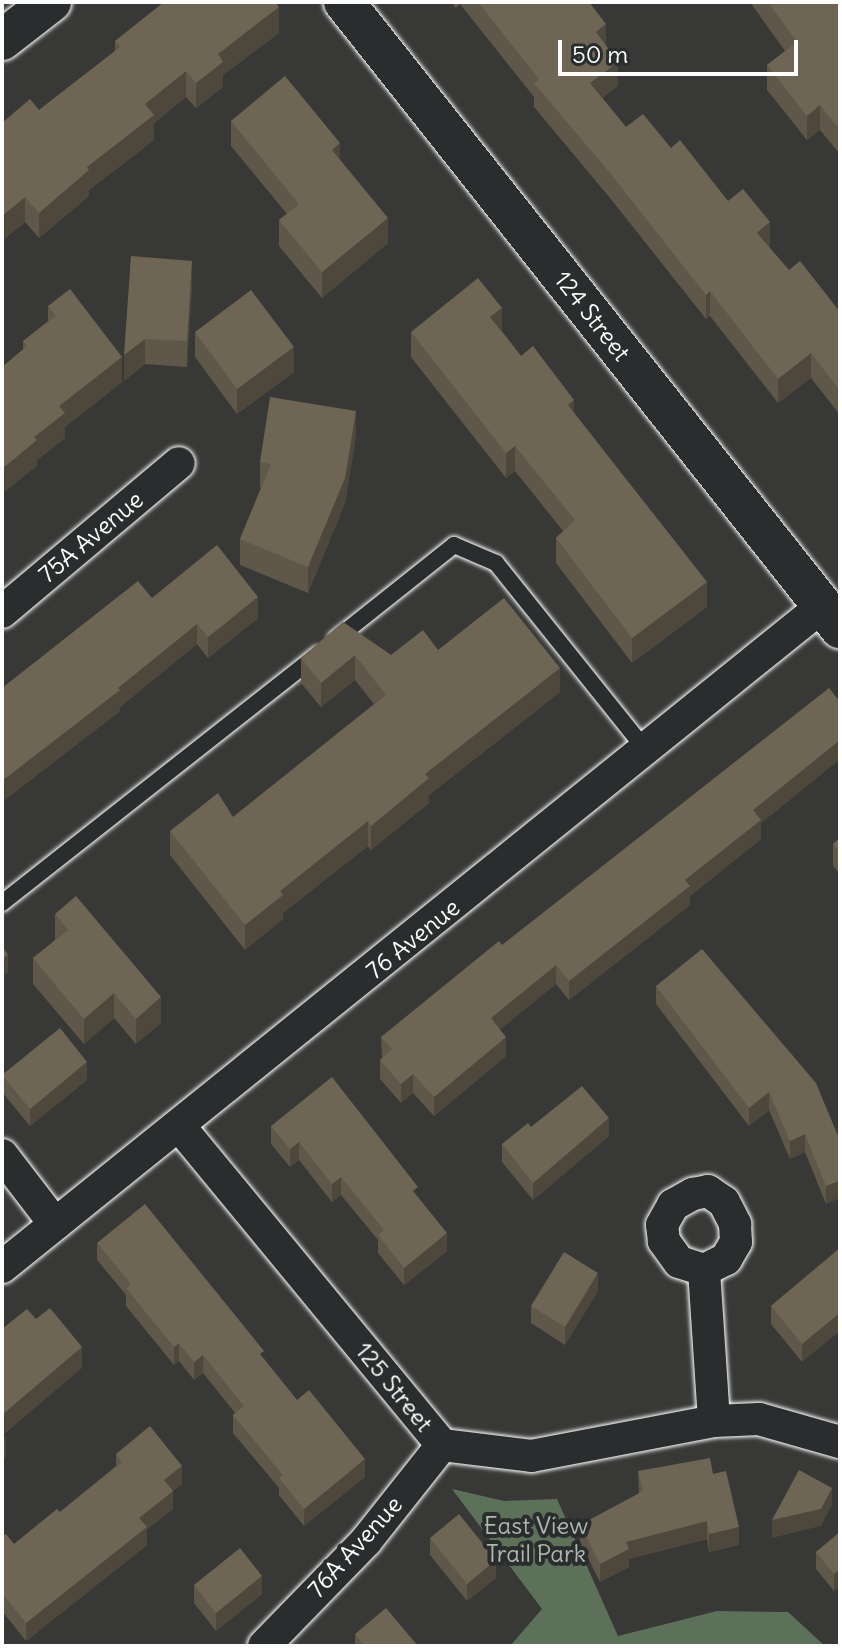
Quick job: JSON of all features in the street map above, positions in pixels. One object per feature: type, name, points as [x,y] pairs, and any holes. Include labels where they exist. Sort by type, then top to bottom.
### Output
[{"type":"street","points":[[2,40],[51,2]]},
{"type":"street","name":"124 Street","points":[[344,2],[832,612]]},
{"type":"street","name":"75A Avenue","points":[[2,612],[179,463]]},
{"type":"street","name":"76 Avenue","points":[[2,1267],[646,750],[832,612]]},
{"type":"street","name":"125 Street","points":[[180,1127],[442,1445],[531,1456],[714,1421],[759,1419],[840,1442]]},
{"type":"street","points":[[2,1155],[55,1224]]},
{"type":"street","points":[[704,1270],[714,1421]]},
{"type":"street","name":"76A Avenue","points":[[264,1646],[366,1541],[442,1445]]},
{"type":"lane","points":[[2,903],[454,545],[496,563],[646,750]]},
{"type":"green space","name":"East View Trail Park","points":[[452,1489],[504,1501],[557,1499],[618,1636],[717,1611],[788,1612],[825,1646],[510,1646],[542,1609]]},
{"type":"building","points":[[164,2],[275,2],[279,7],[218,54],[223,62],[196,83],[186,71],[145,104],[154,115],[87,167],[89,170],[39,213],[25,197],[2,216],[2,123],[30,99],[39,110],[120,47],[115,41]]},
{"type":"building","points":[[478,2],[589,2],[606,24],[596,32],[618,62],[590,83],[626,127],[643,114],[671,148],[680,140],[728,201],[743,189],[770,222],[757,233],[789,270],[800,261],[840,312],[840,391],[811,353],[778,379],[710,291],[706,295],[534,83],[539,79]]},
{"type":"building","points":[[768,2],[838,2],[840,5],[840,130],[820,105],[807,116],[767,65],[797,42]]},
{"type":"building","points":[[285,76],[340,143],[332,150],[388,218],[322,272],[279,220],[299,204],[231,121]]},
{"type":"building","points":[[131,256],[192,261],[187,341],[145,339],[124,355]]},
{"type":"building","points":[[478,278],[502,308],[490,317],[521,356],[533,346],[574,400],[568,405],[707,582],[632,638],[556,538],[575,520],[515,446],[506,453],[411,332]]},
{"type":"building","points":[[70,289],[122,357],[59,406],[65,413],[34,437],[37,440],[2,469],[2,367],[27,346],[23,341],[56,316],[48,306]]},
{"type":"building","points":[[251,290],[294,347],[237,389],[195,332]]},
{"type":"building","points":[[270,397],[356,411],[345,478],[308,567],[240,539],[271,464],[260,462]]},
{"type":"building","points":[[217,545],[258,597],[208,637],[197,624],[118,688],[120,690],[2,781],[2,688],[138,581],[152,598]]},
{"type":"building","points":[[504,598],[560,668],[425,774],[429,778],[371,826],[368,821],[280,891],[283,895],[245,925],[170,831],[218,793],[233,817],[386,695],[355,655],[321,683],[301,658],[343,622],[391,655],[423,630],[438,650]]},
{"type":"building","points":[[829,688],[840,702],[840,740],[753,810],[761,820],[685,880],[690,886],[569,981],[556,965],[491,1018],[506,1037],[434,1097],[413,1074],[401,1084],[380,1060],[392,1049],[381,1037],[499,941],[502,945]]},
{"type":"building","points":[[840,838],[840,852],[833,844]]},
{"type":"building","points":[[76,896],[161,997],[136,1019],[114,993],[84,1019],[33,958],[68,930],[55,914]]},
{"type":"building","points":[[702,949],[816,1083],[840,1135],[840,1181],[826,1186],[805,1134],[790,1141],[769,1092],[749,1108],[656,986]]},
{"type":"building","points":[[60,1028],[87,1062],[30,1109],[2,1075]]},
{"type":"building","points":[[332,1077],[418,1187],[413,1191],[447,1233],[404,1268],[378,1235],[384,1230],[341,1177],[332,1184],[299,1142],[290,1149],[271,1126]]},
{"type":"building","points":[[582,1086],[609,1118],[533,1183],[502,1144],[528,1123],[531,1127]]},
{"type":"building","points":[[145,1204],[264,1351],[260,1354],[297,1400],[309,1390],[365,1459],[304,1509],[279,1478],[283,1475],[233,1415],[244,1406],[203,1355],[194,1362],[179,1343],[174,1347],[126,1288],[131,1284],[97,1243]]},
{"type":"building","points":[[840,1248],[840,1313],[802,1344],[771,1306]]},
{"type":"building","points":[[564,1252],[598,1273],[565,1327],[531,1306]]},
{"type":"building","points":[[50,1308],[82,1347],[2,1415],[2,1329],[27,1309],[36,1319]]},
{"type":"building","points":[[150,1426],[182,1466],[164,1480],[173,1491],[139,1518],[147,1527],[26,1623],[2,1593],[2,1536],[6,1534],[14,1544],[57,1509],[60,1512],[122,1462],[116,1454]]},
{"type":"building","points":[[710,1458],[713,1474],[726,1471],[739,1527],[709,1534],[707,1521],[626,1542],[629,1549],[600,1564],[580,1525],[643,1491],[638,1471]]},
{"type":"building","points":[[799,1470],[832,1488],[821,1509],[772,1520]]},
{"type":"building","points":[[459,1514],[496,1560],[467,1584],[430,1538]]},
{"type":"building","points":[[840,1532],[840,1569],[834,1574],[816,1552]]},
{"type":"building","points":[[240,1548],[262,1576],[216,1613],[194,1585]]},
{"type":"building","points":[[386,1608],[418,1646],[364,1646],[355,1634]]}]
